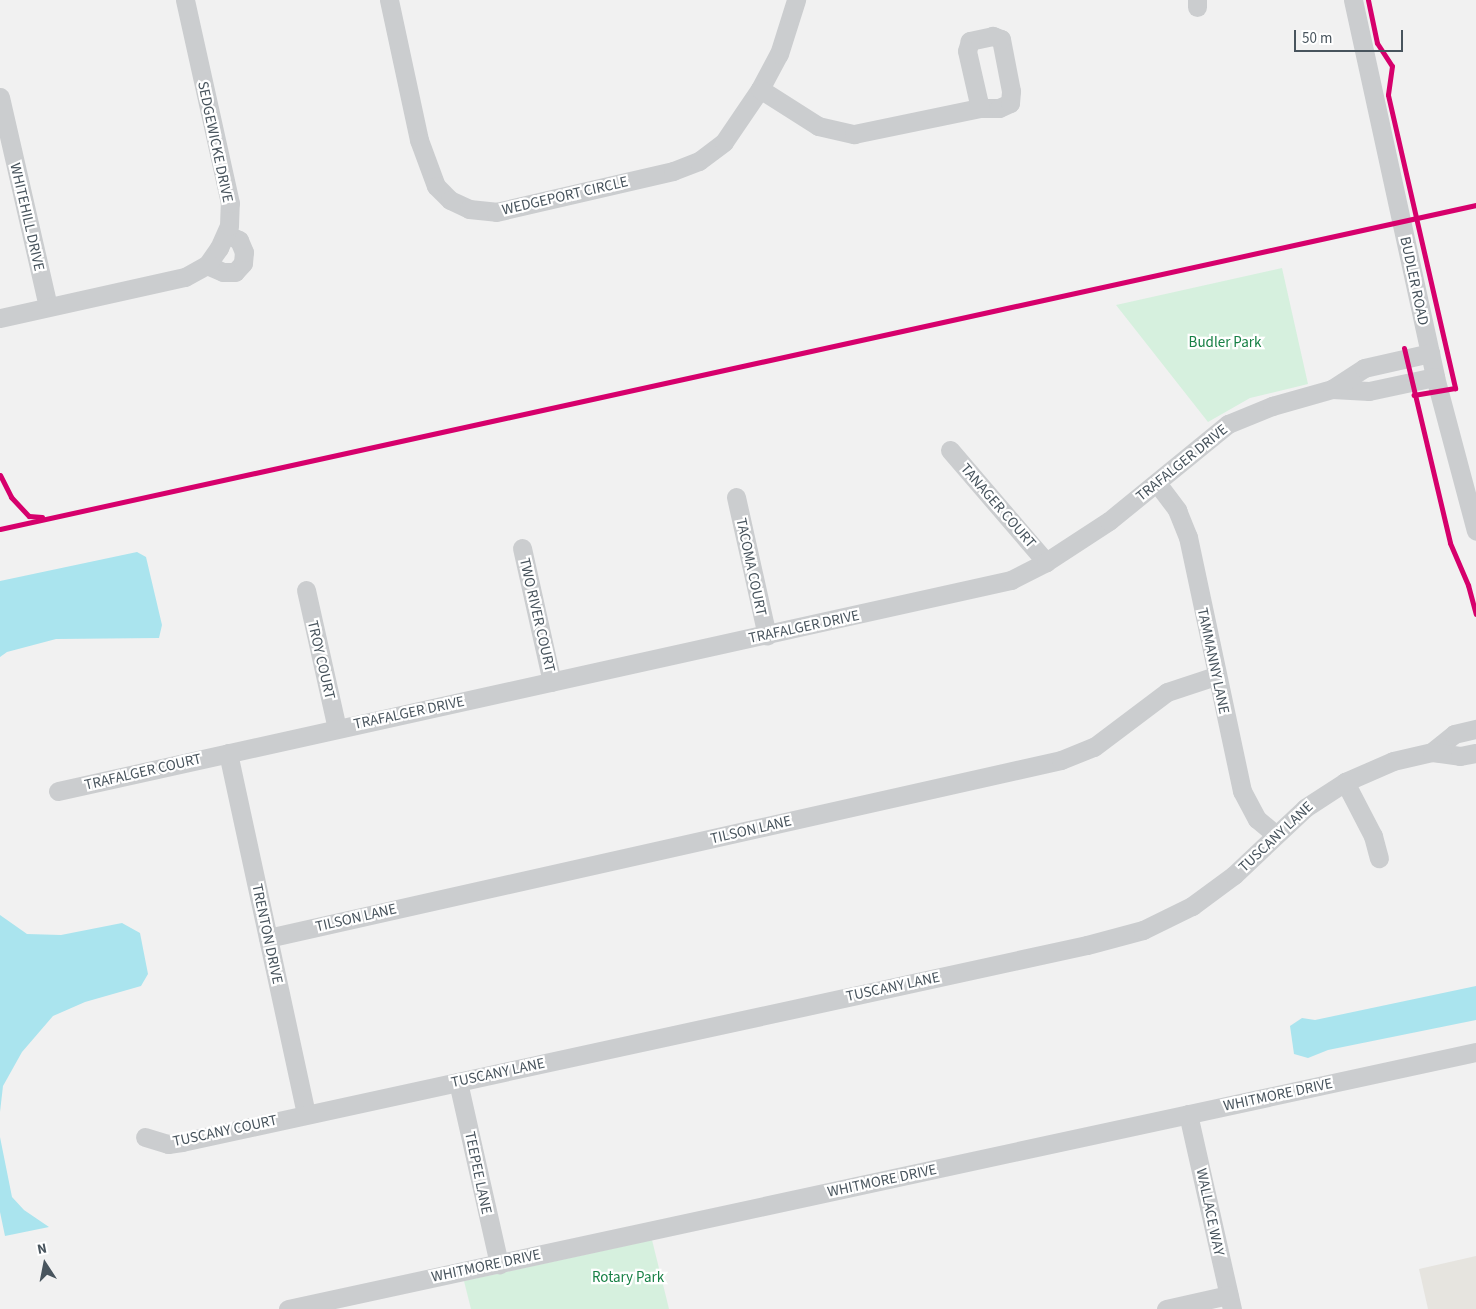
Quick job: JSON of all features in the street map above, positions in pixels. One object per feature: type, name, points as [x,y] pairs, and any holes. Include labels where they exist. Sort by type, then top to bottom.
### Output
[{"type":"street","name":"SEDGEWICKE DRIVE","points":[[0,318],[185,277],[207,265],[226,234],[230,204],[185,0]]},
{"type":"street","name":"WEDGEPORT CIRCLE","points":[[389,0],[427,165],[440,190],[450,200],[469,209],[496,212],[673,171],[699,161],[724,142],[760,89],[779,54],[796,0]]},
{"type":"street","name":"BUDLER ROAD","points":[[1353,0],[1435,377],[1476,531]]},
{"type":"street","points":[[760,89],[818,126],[854,134],[980,108]]},
{"type":"street","name":"WHITEHILL DRIVE","points":[[0,97],[48,307]]},
{"type":"street","points":[[207,265],[222,272],[235,272],[243,263],[244,252],[239,240],[226,234]]},
{"type":"street","name":"TRAFALGER DRIVE","points":[[228,753],[767,636],[1011,580],[1046,562],[1109,521],[1228,424],[1272,406],[1332,389],[1364,368],[1430,353]]},
{"type":"street","name":"TRAFALGER DRIVE","points":[[1332,389],[1369,391],[1435,377]]},
{"type":"street","name":"TANAGER COURT","points":[[950,450],[1046,562]]},
{"type":"street","name":"TAMMANNY LANE","points":[[1157,483],[1177,510],[1188,538],[1242,791],[1258,819],[1275,834]]},
{"type":"street","name":"TACOMA COURT","points":[[736,497],[767,636]]},
{"type":"street","name":"TWO RIVER COURT","points":[[522,548],[552,682]]},
{"type":"street","name":"TROY COURT","points":[[306,590],[337,729]]},
{"type":"street","name":"TILSON LANE","points":[[268,938],[1061,760],[1094,746],[1167,692],[1216,676]]},
{"type":"street","name":"TUSCANY LANE","points":[[1432,752],[1454,734],[1476,728]]},
{"type":"street","name":"TUSCANY LANE","points":[[306,1114],[1087,945],[1143,930],[1199,901],[1234,875],[1275,834],[1305,808],[1345,782],[1393,761],[1432,752],[1460,756],[1476,753]]},
{"type":"street","name":"TRENTON DRIVE","points":[[228,753],[306,1114]]},
{"type":"street","name":"TRAFALGER COURT","points":[[58,791],[228,753]]},
{"type":"street","points":[[1345,782],[1373,836],[1379,858]]},
{"type":"street","name":"WHITMORE DRIVE","points":[[288,1309],[1476,1052]]},
{"type":"street","name":"TEEPEE LANE","points":[[458,1082],[499,1264]]},
{"type":"street","name":"TUSCANY COURT","points":[[145,1137],[168,1144],[182,1142],[306,1114]]},
{"type":"street","name":"WALLACE WAY","points":[[1188,1114],[1230,1302]]},
{"type":"street","points":[[1166,1309],[1230,1302]]},
{"type":"shaded area","points":[[1476,1256],[1476,1309],[1428,1309],[1419,1269]]},
{"type":"green space","name":"Budler Park","points":[[1282,268],[1308,384],[1250,398],[1208,422],[1116,305]]},
{"type":"green space","name":"Rotary Park","points":[[652,1240],[669,1309],[471,1309],[464,1281]]},
{"type":"water","points":[[137,552],[146,557],[162,625],[159,638],[56,639],[7,652],[0,657],[0,581]]},
{"type":"water","points":[[0,915],[27,934],[61,935],[122,923],[140,933],[148,974],[141,986],[85,1002],[53,1016],[22,1052],[3,1086],[0,1112]]},
{"type":"water","points":[[1476,986],[1476,1020],[1328,1050],[1308,1058],[1294,1054],[1290,1026],[1302,1018],[1315,1020]]},
{"type":"water","points":[[0,1137],[12,1197],[24,1210],[49,1227],[5,1236],[0,1212]]},
{"type":"cycle path","points":[[1368,0],[1377,43],[1392,66],[1388,95],[1455,388],[1414,395]]},
{"type":"cycle path","points":[[0,529],[1476,205]]},
{"type":"cycle path","points":[[1404,348],[1450,543],[1468,585],[1476,614]]},
{"type":"cycle path","points":[[0,475],[11,497],[29,516],[42,517]]}]
